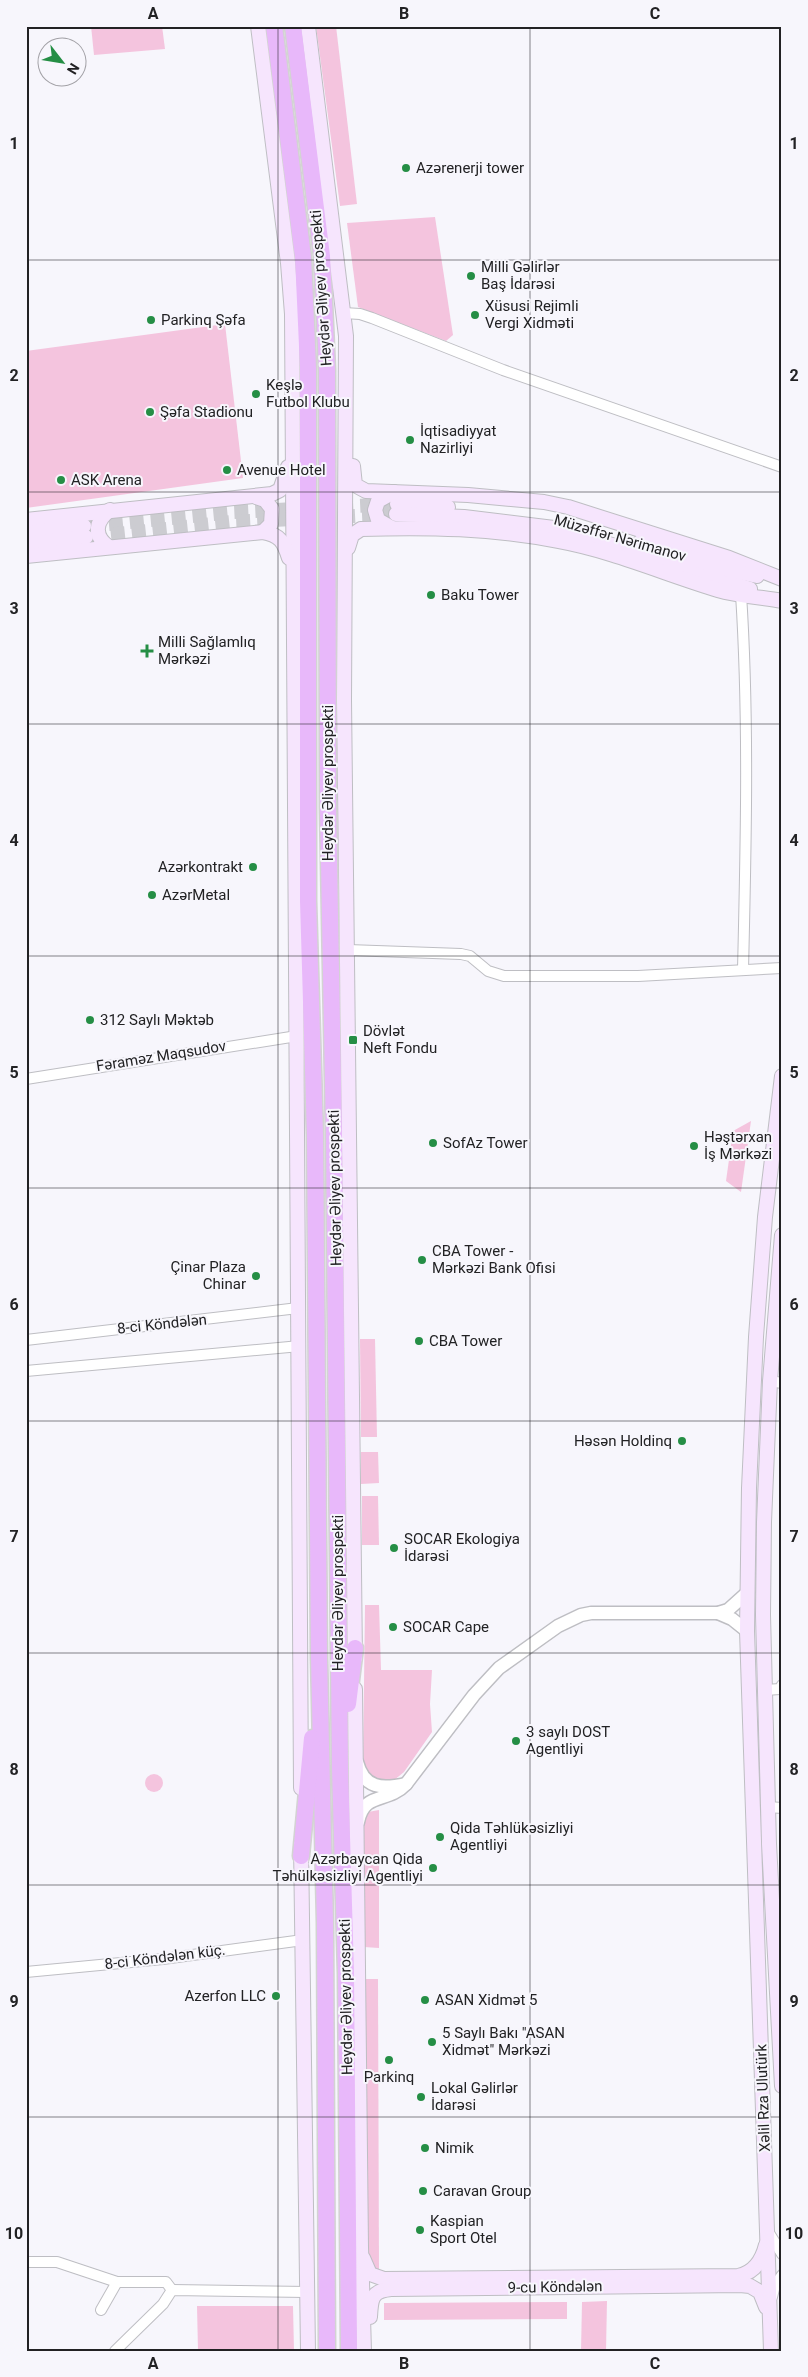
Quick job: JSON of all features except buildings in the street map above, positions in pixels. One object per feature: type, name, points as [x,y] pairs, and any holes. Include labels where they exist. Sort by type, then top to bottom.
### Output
[{"type":"highway","name":"Heydər Əliyev prospekti","points":[[274,26],[303,257],[308,368],[308,900],[315,1135],[319,1658],[325,1923],[327,2351]]},
{"type":"highway","name":"Heydər Əliyev prospekti","points":[[293,26],[322,256],[327,370],[328,797],[335,1146],[340,1768],[346,1973],[349,2351]]},
{"type":"highway","points":[[340,1768],[355,1648]]},
{"type":"highway","points":[[301,1856],[319,1658]]},
{"type":"main road","points":[[258,26],[292,314],[298,1308],[300,1346],[301,1856],[308,2351]]},
{"type":"main road","points":[[308,26],[344,313],[354,481],[358,488],[396,503],[474,518],[562,529],[632,549],[782,601]]},
{"type":"main road","points":[[346,336],[344,700],[361,2247],[364,2351]]},
{"type":"main road","points":[[26,520],[272,494],[280,490],[286,477],[293,449]]},
{"type":"main road","points":[[392,528],[378,520],[375,510],[382,496],[396,503]]},
{"type":"main road","points":[[256,497],[266,500],[272,509],[271,524],[263,532]]},
{"type":"main road","name":"Müzəffər Nərimanov","points":[[396,503],[503,511],[566,521],[724,569],[782,580]]},
{"type":"main road","points":[[109,547],[100,539],[98,526],[103,515],[110,510]]},
{"type":"main road","points":[[345,563],[350,539],[355,531],[361,529],[465,529],[559,541],[721,590],[782,601]]},
{"type":"main road","points":[[26,532],[85,532],[26,544]]},
{"type":"main road","points":[[26,556],[263,532],[271,533],[282,540],[293,569]]},
{"type":"main road","name":"Xəlil Rza Ulutürk","points":[[771,2351],[747,1631],[748,1522],[757,1318],[765,1217],[782,1076]]},
{"type":"main road","name":"Xəlil Rza Ulutürk","points":[[782,1235],[776,1382],[764,1522],[765,1690],[775,1807],[769,1844],[782,2086]]},
{"type":"main road","points":[[748,1522],[764,1522]]},
{"type":"main road","points":[[754,1845],[769,1844]]},
{"type":"main road","name":"9-cu Köndələn","points":[[361,2247],[367,2270],[374,2276],[384,2279],[738,2276],[753,2270],[761,2260],[768,2230]]},
{"type":"main road","name":"9-cu Köndələn","points":[[368,2351],[373,2297],[377,2292],[391,2289],[740,2285],[750,2286],[760,2292],[765,2302],[769,2323]]},
{"type":"street","points":[[344,313],[360,314],[372,318],[503,370],[782,467]]},
{"type":"street","points":[[741,594],[746,668],[747,762],[743,970]]},
{"type":"street","points":[[348,950],[461,954],[470,956],[488,971],[504,976],[638,976],[782,968]]},
{"type":"street","name":"Fəraməz Maqsudov","points":[[26,1079],[297,1036]]},
{"type":"street","name":"8-ci Köndələn","points":[[26,1340],[298,1308]]},
{"type":"street","points":[[26,1371],[300,1346]]},
{"type":"street","points":[[356,1834],[364,1804],[374,1799],[394,1795],[406,1784],[474,1695],[499,1668],[532,1643],[570,1619],[581,1615],[605,1613],[718,1613],[728,1610],[748,1592]]},
{"type":"street","points":[[718,1613],[732,1619],[747,1631]]},
{"type":"street","points":[[765,1690],[780,1689],[782,1684]]},
{"type":"street","points":[[356,1754],[360,1772],[371,1783],[384,1787],[406,1784]]},
{"type":"street","name":"8-ci Köndələn küç.","points":[[26,1972],[163,1959],[303,1940]]},
{"type":"street","points":[[768,2230],[782,2254]]},
{"type":"street","points":[[26,2262],[57,2262],[117,2282],[166,2282],[172,2290]]},
{"type":"street","points":[[769,2323],[774,2291],[782,2275]]},
{"type":"street","points":[[101,2310],[117,2282]]},
{"type":"street","points":[[172,2290],[307,2292]]},
{"type":"street","points":[[115,2351],[163,2304],[172,2290]]},
{"type":"shaded area","points":[[91,26],[162,26],[165,49],[94,55]]},
{"type":"shaded area","points":[[316,26],[336,26],[357,204],[340,206]]},
{"type":"shaded area","points":[[435,217],[453,335],[446,341],[358,307],[347,223]]},
{"type":"shaded area","points":[[225,324],[243,478],[26,508],[26,351]]},
{"type":"shaded area","points":[[751,1121],[741,1192],[726,1181],[733,1131]]},
{"type":"shaded area","points":[[360,1339],[375,1339],[377,1437],[361,1437]]},
{"type":"shaded area","points":[[361,1452],[378,1452],[379,1483],[361,1484]]},
{"type":"shaded area","points":[[362,1496],[378,1496],[379,1545],[362,1545]]},
{"type":"shaded area","points":[[365,1605],[379,1605],[381,1670],[432,1670],[430,1704],[432,1732],[404,1772],[393,1781],[375,1778],[363,1764]]},
{"type":"shaded area","points":[[150,1774],[158,1774],[163,1779],[161,1790],[150,1792],[145,1787],[145,1779]]},
{"type":"shaded area","points":[[379,1810],[379,1948],[364,1947],[363,1824],[368,1812]]},
{"type":"shaded area","points":[[364,1979],[378,1979],[379,2270],[374,2270],[368,2265]]},
{"type":"shaded area","points":[[607,2301],[606,2351],[581,2351],[582,2302]]},
{"type":"shaded area","points":[[567,2302],[567,2319],[384,2320],[384,2303]]},
{"type":"shaded area","points":[[197,2306],[293,2306],[294,2351],[198,2351]]},
{"type":"tunnel","points":[[88,526],[234,512],[397,504]]},
{"type":"tunnel","points":[[90,537],[232,522],[396,514]]},
{"type":"place","name":"Azərenerji tower","points":[[406,168]]},
{"type":"place","name":"Milli Gəlirlər Baş İdarəsi","points":[[471,276]]},
{"type":"place","name":"Xüsusi Rejimli Vergi Xidməti","points":[[475,315]]},
{"type":"place","name":"Parkinq Şəfa","points":[[151,320]]},
{"type":"place","name":"Keşlə Futbol Klubu","points":[[256,394]]},
{"type":"place","name":"Şəfa Stadionu","points":[[150,412]]},
{"type":"place","name":"İqtisadiyyat Nazirliyi","points":[[410,440]]},
{"type":"place","name":"Avenue Hotel","points":[[227,470]]},
{"type":"place","name":"ASK Arena","points":[[61,480]]},
{"type":"place","name":"Baku Tower","points":[[431,595]]},
{"type":"place","name":"Milli Sağlamlıq Mərkəzi","points":[[147,651]]},
{"type":"place","name":"Azərkontrakt","points":[[253,867]]},
{"type":"place","name":"AzərMetal","points":[[152,895]]},
{"type":"place","name":"312 Saylı Məktəb","points":[[90,1020]]},
{"type":"place","name":"Dövlət Neft Fondu","points":[[353,1040]]},
{"type":"place","name":"SofAz Tower","points":[[433,1143]]},
{"type":"place","name":"Həştərxan İş Mərkəzi","points":[[694,1146]]},
{"type":"place","name":"CBA Tower - Mərkəzi Bank Ofisi","points":[[422,1260]]},
{"type":"place","name":"Çinar Plaza Chinar","points":[[256,1276]]},
{"type":"place","name":"CBA Tower","points":[[419,1341]]},
{"type":"place","name":"Həsən Holdinq","points":[[682,1441]]},
{"type":"place","name":"SOCAR Ekologiya İdarəsi","points":[[394,1548]]},
{"type":"place","name":"SOCAR Cape","points":[[393,1627]]},
{"type":"place","name":"3 saylı DOST Agentliyi","points":[[516,1741]]},
{"type":"place","name":"Qida Təhlükəsizliyi Agentliyi","points":[[440,1837]]},
{"type":"place","name":"Azərbaycan Qida Təhülkəsizliyi Agentliyi","points":[[433,1868]]},
{"type":"place","name":"Azerfon LLC","points":[[276,1996]]},
{"type":"place","name":"ASAN Xidmət 5","points":[[425,2000]]},
{"type":"place","name":"5 Saylı Bakı \"ASAN Xidmət\" Mərkəzi","points":[[432,2042]]},
{"type":"place","name":"Parkinq","points":[[389,2060]]},
{"type":"place","name":"Lokal Gəlirlər İdarəsi","points":[[421,2097]]},
{"type":"place","name":"Nimik","points":[[425,2148]]},
{"type":"place","name":"Caravan Group","points":[[423,2191]]},
{"type":"place","name":"Kaspian Sport Otel","points":[[420,2230]]}]
